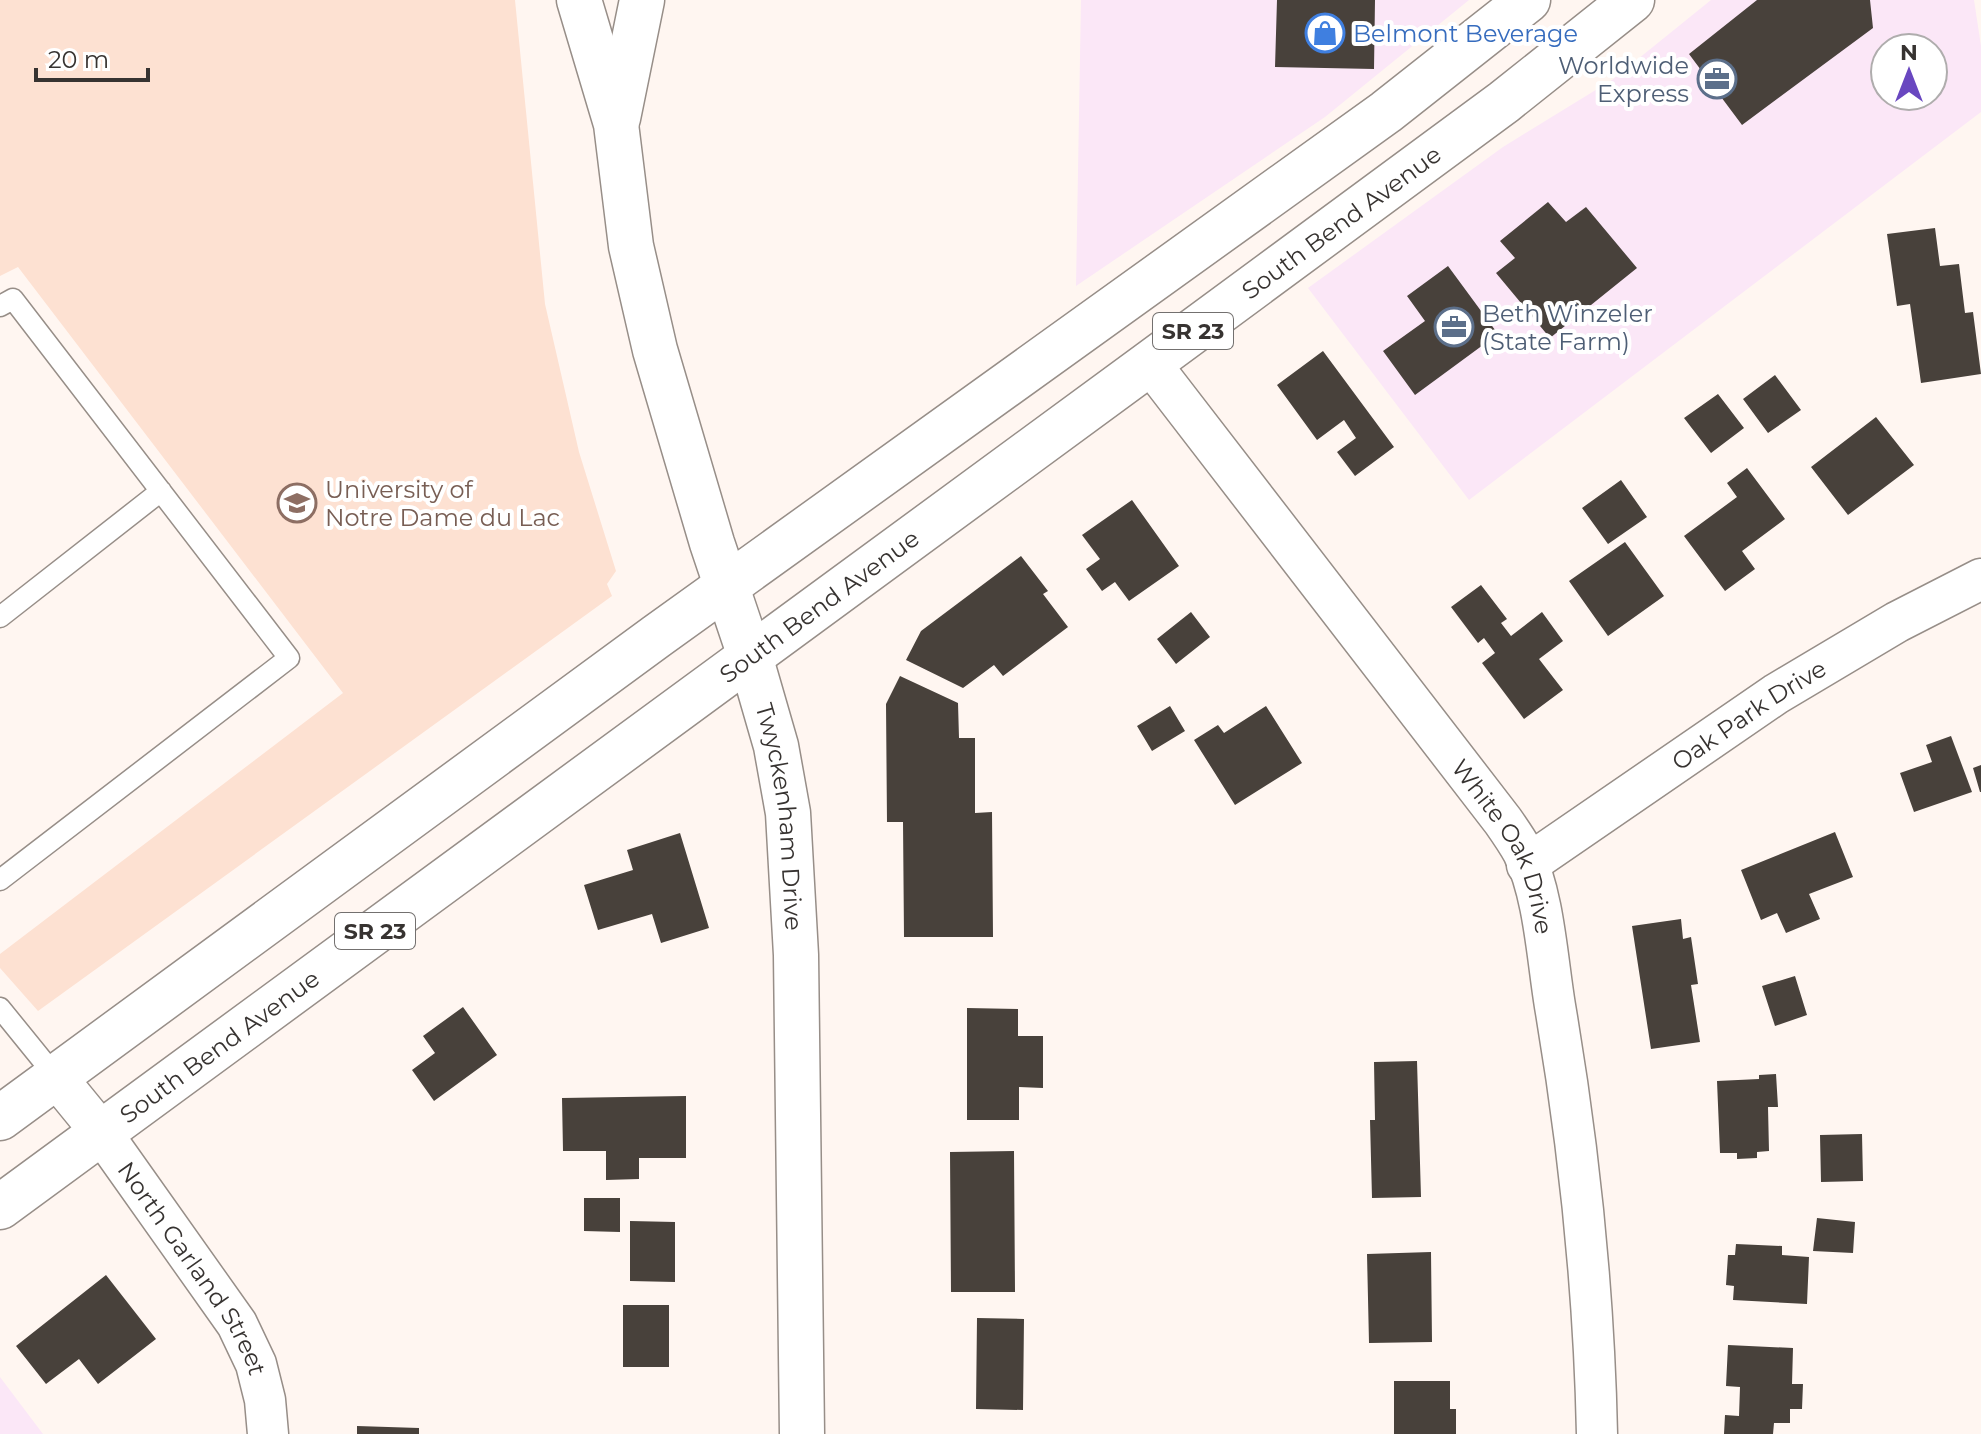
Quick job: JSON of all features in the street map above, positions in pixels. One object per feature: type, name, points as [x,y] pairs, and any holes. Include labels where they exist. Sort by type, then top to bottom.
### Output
[{"type":"main road","name":"Twyckenham Drive","points":[[579,0],[616,124],[631,246],[655,350],[776,746],[788,813],[796,945],[802,1434]]},
{"type":"main road","name":"Twyckenham Drive","points":[[616,124],[642,0]]},
{"type":"main road","name":"SR 23","points":[[0,1118],[657,636],[1386,112],[1528,0]]},
{"type":"main road","name":"South Bend Avenue","points":[[0,1207],[1504,102],[1632,0]]},
{"type":"street","name":"White Oak Drive","points":[[1150,363],[1503,821],[1523,852],[1535,884],[1558,1019],[1580,1183],[1597,1434]]},
{"type":"street","name":"Oak Park Drive","points":[[1527,865],[1776,694],[1897,622],[1981,579]]},
{"type":"street","name":"North Garland Street","points":[[56,1077],[101,1132],[237,1324],[256,1364],[265,1400],[268,1434]]},
{"type":"lane","points":[[0,306],[13,299],[289,658],[0,880]]},
{"type":"lane","points":[[0,617],[161,491]]},
{"type":"lane","points":[[0,1008],[56,1077]]},
{"type":"shaded area","name":"University of Notre Dame du Lac","points":[[0,0],[515,0],[545,304],[579,452],[616,571],[607,584],[612,596],[38,1011],[0,968],[0,954],[343,693],[18,267],[0,276]]},
{"type":"shaded area","points":[[1081,0],[1469,0],[1325,117],[1076,286]]},
{"type":"shaded area","points":[[1711,0],[1974,0],[1981,46],[1981,112],[1469,500],[1308,288],[1503,147],[1612,80]]},
{"type":"shaded area","points":[[0,1377],[43,1434],[0,1434]]},
{"type":"building","name":"Belmont Beverage","points":[[1277,0],[1375,0],[1374,69],[1275,67]]},
{"type":"building","points":[[1757,0],[1870,0],[1873,28],[1742,125],[1689,54]]},
{"type":"building","points":[[1548,202],[1566,222],[1586,207],[1637,268],[1550,338],[1496,273],[1515,258],[1500,241]]},
{"type":"building","points":[[1935,228],[1940,266],[1959,264],[1965,313],[1973,312],[1981,374],[1921,383],[1910,304],[1897,306],[1887,234]]},
{"type":"building","name":"Beth Winzeler (State Farm)","points":[[1448,266],[1498,334],[1415,395],[1383,351],[1425,321],[1407,296]]},
{"type":"building","points":[[1323,351],[1394,447],[1355,476],[1337,452],[1356,438],[1344,420],[1317,440],[1277,385]]},
{"type":"building","points":[[1775,375],[1801,410],[1768,433],[1743,399]]},
{"type":"building","points":[[1718,394],[1744,428],[1711,453],[1684,418]]},
{"type":"building","points":[[1876,417],[1914,465],[1848,515],[1811,467]]},
{"type":"building","points":[[1747,468],[1785,519],[1742,551],[1755,569],[1725,591],[1684,536],[1737,497],[1727,483]]},
{"type":"building","points":[[1621,480],[1647,517],[1608,544],[1582,508]]},
{"type":"building","points":[[1132,500],[1179,566],[1129,601],[1115,582],[1102,591],[1086,569],[1100,559],[1082,535]]},
{"type":"building","points":[[1625,542],[1664,596],[1608,636],[1569,581]]},
{"type":"building","points":[[1021,556],[1048,591],[1043,594],[1068,627],[1003,676],[994,665],[963,688],[906,660],[921,631]]},
{"type":"building","points":[[1481,585],[1507,619],[1501,623],[1511,636],[1542,612],[1563,641],[1539,659],[1563,690],[1524,719],[1482,663],[1495,653],[1484,638],[1478,643],[1451,607]]},
{"type":"building","points":[[1191,612],[1210,637],[1176,664],[1157,639]]},
{"type":"building","points":[[900,676],[958,703],[959,738],[975,738],[975,813],[992,812],[993,937],[904,937],[903,822],[887,822],[886,704]]},
{"type":"building","points":[[1170,706],[1185,731],[1152,751],[1137,726]]},
{"type":"building","points":[[1266,706],[1302,763],[1235,805],[1194,740],[1218,725],[1224,733]]},
{"type":"building","points":[[1951,736],[1972,792],[1914,812],[1900,773],[1932,762],[1926,745]]},
{"type":"building","points":[[1981,765],[1981,792],[1980,792],[1973,768]]},
{"type":"building","points":[[1835,832],[1853,877],[1809,894],[1820,919],[1786,933],[1777,913],[1761,920],[1741,870]]},
{"type":"building","points":[[680,833],[709,928],[661,943],[652,914],[598,930],[584,885],[633,870],[627,850]]},
{"type":"building","points":[[1681,919],[1683,939],[1691,937],[1698,984],[1691,985],[1700,1042],[1651,1049],[1632,926]]},
{"type":"building","points":[[1795,976],[1807,1015],[1775,1026],[1762,986]]},
{"type":"building","points":[[463,1007],[497,1055],[434,1101],[412,1070],[435,1053],[423,1036]]},
{"type":"building","points":[[967,1008],[1018,1009],[1018,1036],[1043,1036],[1043,1088],[1019,1087],[1019,1120],[967,1120]]},
{"type":"building","points":[[1417,1061],[1421,1197],[1372,1198],[1370,1120],[1375,1120],[1374,1062]]},
{"type":"building","points":[[1776,1074],[1778,1107],[1768,1107],[1769,1151],[1757,1152],[1757,1158],[1737,1159],[1737,1153],[1720,1153],[1717,1081],[1759,1079],[1759,1075]]},
{"type":"building","points":[[686,1096],[686,1158],[639,1158],[639,1179],[606,1180],[606,1151],[563,1151],[562,1098]]},
{"type":"building","points":[[1862,1134],[1863,1181],[1821,1182],[1820,1135]]},
{"type":"building","points":[[1014,1151],[1015,1292],[951,1292],[950,1152]]},
{"type":"building","points":[[584,1198],[620,1198],[620,1232],[584,1231]]},
{"type":"building","points":[[1817,1218],[1855,1222],[1853,1253],[1813,1251]]},
{"type":"building","points":[[630,1221],[675,1222],[675,1282],[630,1281]]},
{"type":"building","points":[[1736,1244],[1782,1246],[1782,1255],[1809,1257],[1807,1304],[1733,1300],[1734,1286],[1726,1285],[1728,1255],[1735,1255]]},
{"type":"building","points":[[1431,1252],[1432,1342],[1369,1343],[1367,1254]]},
{"type":"building","points":[[106,1275],[156,1339],[98,1384],[79,1359],[46,1384],[16,1346]]},
{"type":"building","points":[[623,1305],[669,1305],[669,1367],[623,1367]]},
{"type":"building","points":[[977,1318],[1024,1319],[1023,1410],[976,1409]]},
{"type":"building","points":[[1728,1345],[1793,1348],[1792,1384],[1803,1384],[1802,1409],[1790,1409],[1790,1423],[1774,1423],[1773,1434],[1724,1434],[1725,1415],[1739,1416],[1740,1387],[1726,1386]]},
{"type":"building","points":[[1394,1381],[1450,1381],[1450,1409],[1456,1409],[1456,1434],[1394,1434]]},
{"type":"building","points":[[357,1426],[419,1428],[419,1434],[357,1434]]},
{"type":"place","name":"Belmont Beverage","points":[[1325,33]]},
{"type":"place","name":"Worldwide Express","points":[[1717,79]]},
{"type":"place","name":"Beth Winzeler (State Farm)","points":[[1454,327]]},
{"type":"place","name":"University of Notre Dame du Lac","points":[[297,503]]}]
